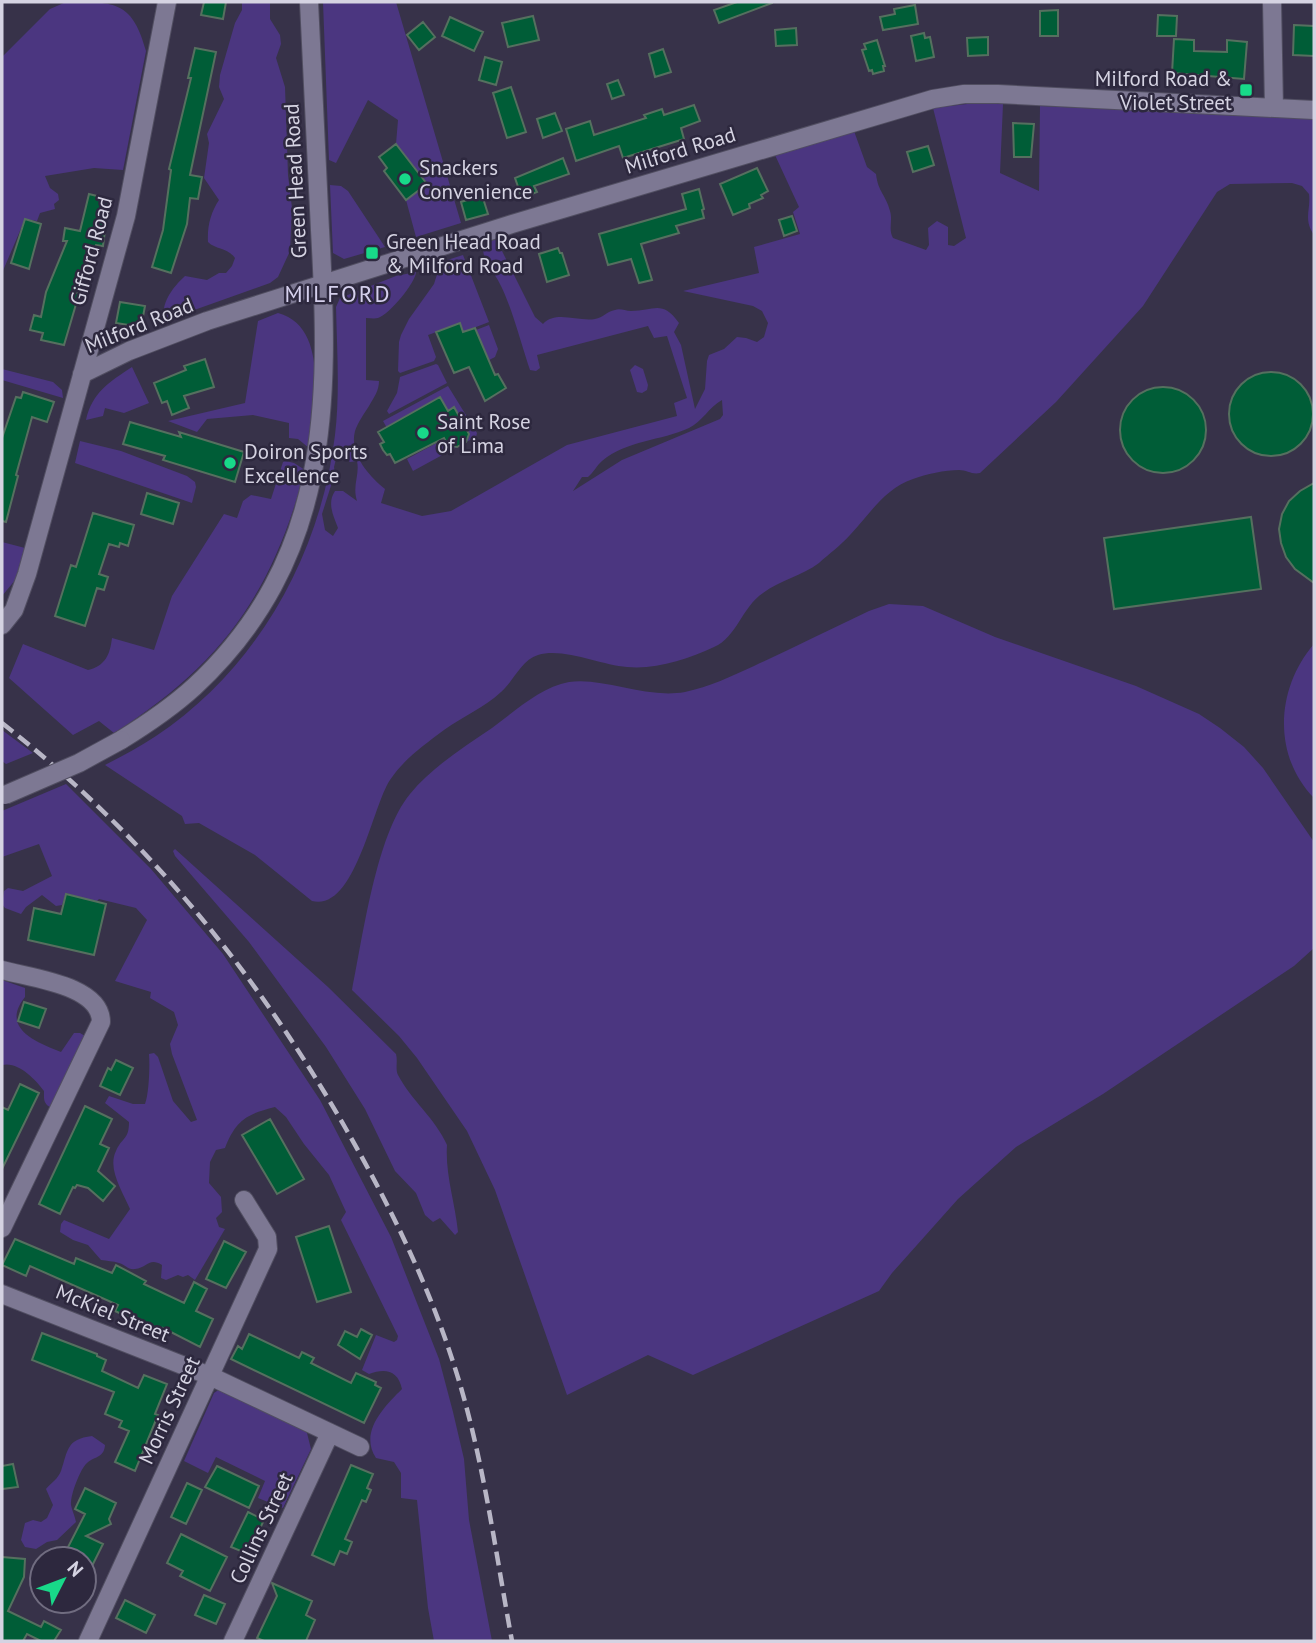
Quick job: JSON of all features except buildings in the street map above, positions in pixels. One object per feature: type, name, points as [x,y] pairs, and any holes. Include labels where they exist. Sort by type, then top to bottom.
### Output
[{"type":"street","name":"Gifford Road","points":[[2,625],[14,610],[27,574],[126,216],[167,2]]},
{"type":"street","name":"Green Head Road","points":[[3,796],[79,763],[121,740],[180,699],[227,653],[263,604],[301,524],[314,476],[323,384],[323,284],[309,2]]},
{"type":"street","points":[[1272,2],[1274,108]]},
{"type":"street","name":"Milford Road","points":[[82,374],[129,351],[207,321],[512,224],[933,99],[964,94],[998,94],[1314,110]]},
{"type":"street","points":[[2,970],[80,992],[99,1010],[102,1022],[2,1228]]},
{"type":"street","name":"Morris Street","points":[[88,1641],[269,1245],[267,1237],[244,1200]]},
{"type":"street","name":"McKiel Street","points":[[2,1294],[210,1376],[360,1447]]},
{"type":"street","name":"Collins Street","points":[[233,1641],[330,1433]]},
{"type":"shaded area","points":[[66,2],[97,2],[119,7],[127,13],[141,34],[146,51],[123,170],[94,168],[45,176],[50,188],[58,194],[59,200],[54,204],[55,209],[40,213],[37,221],[25,219],[2,273],[2,57],[50,9]]},
{"type":"shaded area","points":[[242,2],[270,2],[270,19],[280,35],[281,44],[276,58],[285,87],[292,208],[290,251],[278,277],[270,283],[169,319],[164,315],[165,304],[173,289],[185,276],[207,280],[219,273],[226,273],[235,258],[229,252],[208,242],[210,220],[219,200],[204,178],[209,143],[207,134],[224,99],[219,87],[220,75],[235,23],[242,10]]},
{"type":"shaded area","points":[[323,2],[396,2],[461,223],[416,237],[406,200],[427,184],[396,144],[398,120],[368,100],[336,163],[329,160]]},
{"type":"shaded area","points":[[1003,104],[1000,173],[1039,191],[1040,106],[1314,119],[1314,235],[1308,219],[1309,194],[1302,186],[1292,183],[1230,184],[1217,192],[1143,306],[1056,402],[980,473],[948,471],[903,483],[878,503],[846,539],[819,563],[756,599],[728,636],[714,647],[671,663],[649,667],[617,666],[559,653],[532,658],[495,697],[429,741],[396,772],[383,793],[351,875],[340,891],[327,900],[312,901],[255,855],[199,823],[185,824],[182,816],[105,765],[156,736],[192,709],[225,677],[253,643],[278,605],[299,565],[315,523],[335,435],[338,387],[336,307],[340,298],[396,276],[416,272],[407,290],[389,311],[378,318],[366,318],[366,380],[379,381],[379,385],[355,431],[355,448],[367,471],[385,489],[381,503],[422,516],[451,511],[567,445],[677,416],[674,403],[687,398],[667,336],[654,338],[648,326],[537,355],[540,368],[536,371],[530,370],[506,297],[484,256],[485,243],[496,239],[535,317],[543,324],[561,317],[595,319],[617,309],[631,311],[657,308],[668,311],[679,323],[674,332],[681,345],[695,409],[705,389],[709,355],[724,349],[737,337],[757,342],[764,337],[768,323],[762,311],[753,306],[683,291],[759,273],[754,247],[800,234],[793,212],[799,207],[775,155],[854,131],[867,167],[876,174],[888,206],[893,238],[926,250],[929,245],[928,228],[937,221],[948,227],[948,245],[954,246],[966,238],[933,108]],"holes":[[[722,400],[723,415],[720,419],[622,460],[573,491],[582,477],[588,477],[612,454],[689,428]],[[338,451],[350,462],[357,461],[357,501],[343,491],[335,491],[331,505],[338,528],[333,536],[325,530],[322,514],[335,473]]]},
{"type":"shaded area","points":[[330,185],[341,186],[348,191],[385,247],[344,259],[333,253]]},
{"type":"shaded area","points":[[463,255],[489,322],[463,332],[459,324],[428,335],[436,357],[434,361],[400,373],[399,342],[409,319],[434,284],[441,262]]},
{"type":"shaded area","points":[[278,313],[294,321],[305,334],[312,351],[315,391],[309,448],[298,439],[289,438],[289,423],[253,415],[207,419],[197,432],[168,421],[245,403],[258,321]]},
{"type":"shaded area","points":[[489,325],[498,349],[495,357],[489,360],[476,330]]},
{"type":"shaded area","points":[[436,364],[447,383],[389,414],[387,411],[397,393],[400,377]]},
{"type":"shaded area","points":[[635,365],[643,369],[648,385],[647,390],[642,393],[637,392],[630,370]]},
{"type":"shaded area","points":[[132,367],[149,403],[124,413],[105,408],[103,416],[86,420],[97,395]]},
{"type":"shaded area","points":[[2,369],[53,382],[62,390],[63,398],[2,380]]},
{"type":"shaded area","points":[[448,386],[477,433],[476,437],[466,442],[453,407],[448,411],[440,397],[387,428],[383,421]]},
{"type":"shaded area","points":[[444,439],[448,445],[457,447],[413,471],[407,459]]},
{"type":"shaded area","points":[[80,441],[121,451],[187,476],[195,482],[196,487],[192,503],[75,463]]},
{"type":"shaded area","points":[[283,462],[305,470],[292,514],[259,590],[238,622],[213,652],[152,707],[114,733],[99,721],[73,735],[9,678],[23,644],[88,670],[99,666],[106,659],[112,638],[154,650],[172,596],[224,514],[237,518],[243,501],[251,495],[271,499]]},
{"type":"shaded area","points":[[2,542],[25,548],[16,579],[2,596]]},
{"type":"shaded area","points":[[889,604],[923,606],[995,637],[1136,686],[1199,714],[1244,747],[1263,768],[1314,842],[1314,948],[1294,966],[1103,1094],[1016,1147],[958,1199],[879,1291],[693,1375],[648,1355],[567,1395],[495,1190],[467,1131],[417,1058],[399,1036],[352,990],[372,888],[388,834],[410,794],[428,775],[519,707],[548,689],[582,681],[655,693],[694,690],[737,674]]},
{"type":"shaded area","points":[[1314,644],[1314,798],[1300,781],[1291,762],[1284,721],[1292,681],[1301,661]]},
{"type":"shaded area","points":[[2,730],[33,753],[6,764],[2,761]]},
{"type":"shaded area","points":[[66,784],[151,869],[223,954],[320,1100],[391,1237],[439,1359],[453,1412],[464,1459],[469,1520],[492,1641],[434,1641],[417,1500],[401,1498],[401,1473],[394,1462],[376,1458],[371,1448],[370,1439],[376,1420],[402,1389],[397,1378],[390,1372],[369,1374],[362,1370],[376,1335],[394,1342],[398,1336],[341,1220],[346,1212],[329,1175],[286,1117],[275,1107],[257,1112],[238,1125],[225,1148],[216,1150],[210,1162],[209,1183],[221,1197],[222,1212],[216,1218],[219,1227],[225,1229],[195,1280],[188,1275],[178,1275],[166,1280],[161,1278],[162,1265],[154,1262],[133,1269],[117,1262],[101,1260],[88,1245],[60,1232],[64,1220],[109,1239],[130,1209],[113,1165],[129,1122],[105,1103],[109,1096],[133,1104],[145,1104],[149,1054],[154,1053],[158,1057],[173,1101],[191,1122],[197,1120],[172,1054],[170,1044],[178,1025],[174,1012],[150,998],[151,992],[115,981],[147,920],[136,908],[99,899],[95,903],[88,903],[83,898],[66,893],[62,905],[56,906],[42,895],[21,914],[5,908],[2,904],[4,891],[8,888],[23,891],[52,876],[39,844],[2,857],[2,811]]},
{"type":"shaded area","points":[[175,849],[328,987],[396,1054],[398,1075],[447,1145],[458,1232],[455,1235],[440,1218],[433,1222],[425,1215],[416,1193],[395,1171],[365,1109],[326,1047],[249,942],[175,856]]},
{"type":"shaded area","points":[[2,980],[25,988],[25,997],[18,1008],[17,1017],[24,1032],[32,1038],[61,1052],[74,1033],[85,1036],[53,1106],[46,1104],[44,1091],[26,1072],[8,1064],[2,1065]]},
{"type":"shaded area","points":[[220,1389],[303,1428],[307,1433],[311,1449],[283,1508],[258,1498],[265,1481],[216,1457],[208,1473],[184,1461],[214,1393]]},
{"type":"shaded area","points":[[92,1436],[105,1445],[101,1455],[84,1466],[76,1483],[71,1505],[76,1522],[57,1540],[25,1547],[21,1540],[25,1523],[33,1520],[41,1522],[47,1518],[53,1505],[46,1489],[60,1474],[69,1447]]},
{"type":"railway","points":[[2,723],[54,766],[103,812],[150,859],[194,909],[274,1015],[362,1157],[420,1274],[454,1365],[481,1467],[512,1641]]},
{"type":"place","name":"Milford Road & Violet Street","points":[[1246,90]]},
{"type":"place","name":"Snackers Convenience","points":[[405,179]]},
{"type":"place","name":"Green Head Road & Milford Road","points":[[372,253]]},
{"type":"place","name":"Saint Rose of Lima","points":[[423,433]]},
{"type":"place","name":"Doiron Sports Excellence","points":[[230,463]]},
{"type":"district","name":"MILFORD","points":[[338,293]]}]
